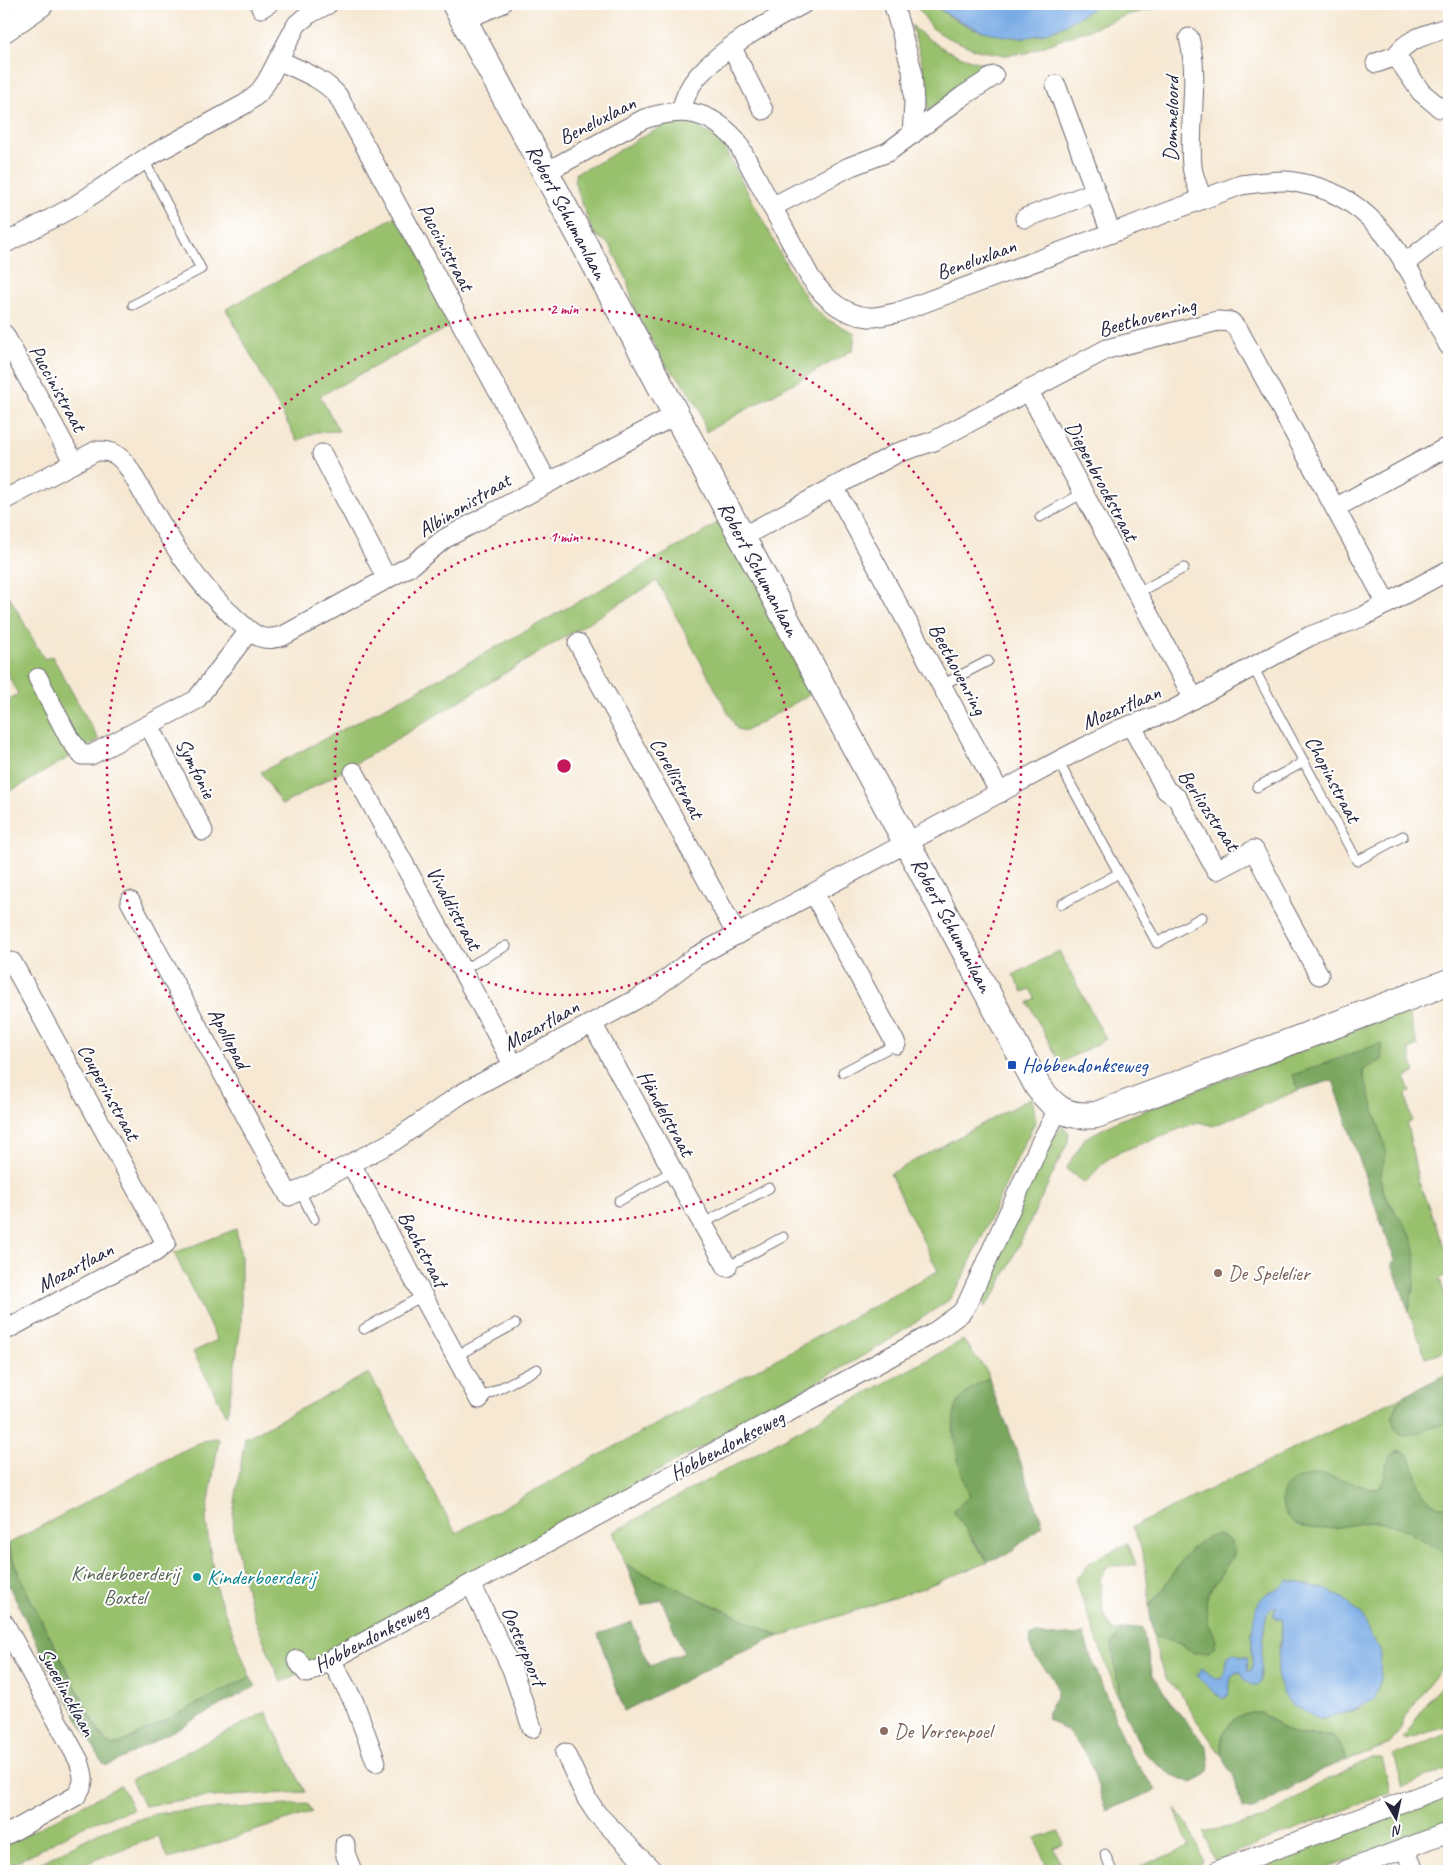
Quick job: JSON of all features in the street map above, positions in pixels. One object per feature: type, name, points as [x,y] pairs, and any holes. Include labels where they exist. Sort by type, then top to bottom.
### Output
[{"type":"street","points":[[4,29],[40,4]]},
{"type":"street","points":[[4,244],[75,206],[144,160],[245,104],[258,94],[306,9],[328,4]]},
{"type":"street","points":[[459,12],[498,4]]},
{"type":"street","points":[[681,111],[686,96],[697,77],[746,35],[803,4]]},
{"type":"street","points":[[894,6],[912,70],[914,103],[912,135]]},
{"type":"street","name":"Robert Schumanlaan","points":[[459,12],[1038,1086],[1048,1100],[1070,1113]]},
{"type":"street","points":[[1376,64],[1396,56],[1402,47],[1412,40],[1449,27]]},
{"type":"street","name":"Dommeloord","points":[[1189,38],[1194,55],[1192,168],[1202,199]]},
{"type":"street","points":[[732,48],[763,110]]},
{"type":"street","points":[[1396,56],[1421,92],[1440,108]]},
{"type":"street","name":"Puccinistraat","points":[[278,60],[322,81],[338,96],[548,483]]},
{"type":"street","points":[[772,207],[850,167],[888,152],[963,96],[994,76]]},
{"type":"street","points":[[1056,85],[1111,233]]},
{"type":"street","name":"Beneluxlaan","points":[[546,172],[644,119],[659,114],[681,111],[710,118],[723,126],[736,140],[810,277],[822,294],[843,310],[870,317],[896,313],[1240,185],[1288,180],[1321,188],[1346,199],[1373,220],[1391,241],[1449,346]]},
{"type":"street","points":[[1025,218],[1096,192]]},
{"type":"street","points":[[1404,264],[1449,229]]},
{"type":"street","name":"Beethovenring","points":[[742,537],[897,453],[934,441],[1110,348],[1218,321],[1231,322],[1240,331],[1387,604]]},
{"type":"street","name":"Puccinistraat","points":[[4,334],[74,463]]},
{"type":"street","name":"Diepenbrockstraat","points":[[1028,390],[1194,700]]},
{"type":"street","name":"Albinonistraat","points":[[4,500],[96,451],[107,450],[120,456],[179,556],[197,580],[249,631],[259,637],[270,639],[282,636],[412,565],[444,538],[677,414]]},
{"type":"street","points":[[1335,508],[1449,446]]},
{"type":"street","points":[[322,454],[387,579]]},
{"type":"street","name":"Beethovenring","points":[[834,487],[1000,793]]},
{"type":"street","name":"Mozartlaan","points":[[295,1194],[394,1141],[461,1094],[654,989],[695,957],[1058,761],[1118,730],[1171,711],[1194,700],[1310,636],[1362,618],[1448,573]]},
{"type":"street","points":[[38,678],[69,738],[82,755],[91,755],[196,700],[249,631]]},
{"type":"street","name":"Corellistraat","points":[[578,643],[737,935]]},
{"type":"street","name":"Symfonie","points":[[149,725],[203,831]]},
{"type":"street","name":"Berliozstraat","points":[[1131,725],[1166,790],[1177,798],[1216,870],[1254,850],[1319,975]]},
{"type":"street","name":"Vivaldistraat","points":[[354,772],[514,1066]]},
{"type":"street","points":[[814,894],[896,1044]]},
{"type":"street","name":"Apollopad","points":[[130,902],[295,1194]]},
{"type":"street","name":"Couperinstraat","points":[[12,962],[166,1243]]},
{"type":"street","points":[[1070,1113],[1096,1115],[1449,982]]},
{"type":"street","name":"Händelstraat","points":[[592,1023],[727,1267]]},
{"type":"street","name":"Hobbendonkseweg","points":[[297,1660],[307,1673],[932,1334],[961,1313],[967,1304],[1040,1142],[1070,1113]]},
{"type":"street","name":"Bachstraat","points":[[351,1164],[479,1399]]},
{"type":"street","name":"Mozartlaan","points":[[4,1331],[123,1267],[155,1252],[166,1243]]},
{"type":"street","name":"Oosterpoort","points":[[471,1584],[512,1669],[532,1728]]},
{"type":"street","name":"Sweelincklaan","points":[[4,1622],[79,1760],[83,1772],[83,1785],[76,1796],[4,1836]]},
{"type":"street","points":[[331,1660],[354,1702],[376,1762]]},
{"type":"street","points":[[565,1753],[587,1799],[597,1814],[653,1871]]},
{"type":"street","points":[[1217,1871],[1449,1785]]},
{"type":"street","points":[[1344,1871],[1449,1832]]},
{"type":"street","points":[[345,1844],[345,1853],[352,1871]]},
{"type":"street","points":[[1405,1848],[1414,1871]]},
{"type":"lane","points":[[133,305],[201,269],[144,160]]},
{"type":"lane","points":[[1040,517],[1083,493]]},
{"type":"lane","points":[[1137,593],[1184,568]]},
{"type":"lane","points":[[942,685],[988,660]]},
{"type":"lane","name":"Chopinstraat","points":[[1253,667],[1357,861],[1403,836]]},
{"type":"lane","points":[[1058,761],[1157,943],[1202,917]]},
{"type":"lane","points":[[1257,787],[1304,762]]},
{"type":"lane","points":[[1062,904],[1119,873]]},
{"type":"lane","points":[[462,970],[506,946]]},
{"type":"lane","points":[[843,1072],[896,1044]]},
{"type":"lane","points":[[619,1201],[673,1172]]},
{"type":"lane","points":[[702,1224],[769,1188]]},
{"type":"lane","points":[[295,1194],[314,1219]]},
{"type":"lane","name":"Händelstraat","points":[[727,1267],[783,1237]]},
{"type":"lane","points":[[364,1328],[422,1296]]},
{"type":"lane","points":[[456,1356],[515,1324]]},
{"type":"lane","name":"Bachstraat","points":[[479,1399],[537,1369]]},
{"type":"lane","points":[[1105,1854],[1112,1871]]},
{"type":"green space","points":[[915,4],[932,4],[952,18],[972,28],[996,34],[1023,37],[1043,34],[1100,4],[1173,4],[1130,14],[1026,53],[1005,55],[977,50],[946,37],[932,28]]},
{"type":"green space","points":[[911,25],[929,40],[959,56],[993,66],[928,111],[923,67]]},
{"type":"green space","points":[[679,123],[694,124],[721,142],[795,281],[812,306],[826,319],[855,333],[853,350],[706,432],[699,408],[679,378],[666,366],[635,311],[627,280],[610,245],[593,233],[574,181],[576,173],[598,163],[657,129]]},
{"type":"green space","points":[[398,215],[456,323],[320,396],[339,431],[316,432],[297,441],[226,309]]},
{"type":"green space","points":[[724,518],[814,692],[746,731],[737,729],[657,581],[367,757],[282,805],[261,772],[420,689],[701,534]]},
{"type":"green space","points":[[9,596],[44,659],[52,656],[99,740],[4,795],[4,702],[18,694],[4,668],[4,599]]},
{"type":"green space","points":[[1059,951],[1106,1039],[1060,1063],[1028,1003],[1035,998],[1030,989],[1023,992],[1013,975]]},
{"type":"green space","points":[[1407,1009],[1418,1046],[1409,1050],[1415,1072],[1405,1079],[1410,1091],[1406,1095],[1412,1121],[1407,1124],[1418,1180],[1445,1248],[1449,1246],[1449,1273],[1440,1279],[1449,1309],[1449,1347],[1442,1352],[1425,1357],[1409,1312],[1414,1276],[1394,1208],[1386,1198],[1382,1187],[1380,1174],[1382,1163],[1363,1070],[1293,1075],[1299,1090],[1213,1126],[1198,1122],[1117,1153],[1104,1162],[1085,1183],[1066,1169],[1085,1138],[1120,1120]]},
{"type":"green space","points":[[1381,1043],[1382,1060],[1363,1070],[1363,1074],[1386,1151],[1381,1176],[1384,1194],[1408,1230],[1414,1245],[1416,1264],[1409,1312],[1392,1264],[1395,1260],[1333,1080],[1299,1090],[1293,1075]]},
{"type":"green space","points":[[1032,1097],[1036,1121],[962,1280],[949,1300],[877,1348],[281,1683],[255,1619],[243,1578],[234,1534],[233,1515],[245,1438],[369,1373],[456,1533],[938,1271],[890,1174]]},
{"type":"green space","points":[[1062,1127],[1069,1132],[1068,1142],[997,1291],[985,1307],[982,1298],[986,1279],[1050,1140]]},
{"type":"green space","points":[[236,1229],[241,1257],[241,1326],[227,1416],[193,1352],[217,1340],[174,1253]]},
{"type":"green space","points":[[963,1340],[987,1371],[989,1378],[975,1386],[958,1403],[953,1431],[957,1453],[970,1496],[971,1538],[988,1562],[920,1589],[780,1636],[626,1565],[613,1532]]},
{"type":"green space","points":[[1449,1373],[1449,1424],[1412,1434],[1400,1435],[1394,1426],[1392,1418],[1401,1397]]},
{"type":"green space","points":[[989,1378],[1043,1525],[1008,1554],[988,1561],[953,1511],[970,1496],[956,1449],[954,1436],[955,1411],[965,1394]]},
{"type":"green space","points":[[1401,1397],[1395,1410],[1405,1435],[1441,1424],[1449,1424],[1449,1506],[1439,1506],[1425,1497],[1409,1455],[1402,1451],[1397,1451],[1386,1464],[1384,1479],[1379,1489],[1323,1477],[1303,1478],[1292,1482],[1310,1528],[1382,1522],[1406,1530],[1449,1554],[1449,1658],[1405,1716],[1400,1730],[1390,1744],[1347,1760],[1337,1739],[1331,1735],[1296,1735],[1280,1727],[1269,1717],[1230,1722],[1221,1745],[1224,1759],[1195,1718],[1180,1692],[1167,1681],[1159,1661],[1153,1636],[1181,1644],[1188,1650],[1216,1641],[1208,1623],[1206,1603],[1212,1586],[1234,1555],[1232,1542],[1196,1545],[1184,1557],[1165,1587],[1149,1606],[1147,1576],[1143,1555],[1132,1527]],"holes":[[[1295,1582],[1327,1590],[1361,1708],[1334,1715],[1326,1715],[1310,1712],[1292,1705],[1279,1645],[1283,1620],[1276,1619],[1278,1606],[1268,1612],[1264,1625],[1260,1676],[1241,1672],[1234,1673],[1231,1677],[1228,1695],[1217,1695],[1209,1686],[1202,1668],[1218,1680],[1225,1673],[1228,1657],[1247,1656],[1248,1671],[1252,1671],[1252,1630],[1265,1595]]]},
{"type":"green space","name":"Kinderboerderij Boxtel","points":[[219,1439],[206,1519],[209,1545],[217,1592],[250,1677],[117,1745],[111,1746],[101,1735],[30,1598],[8,1544],[176,1454],[203,1441]]},
{"type":"green space","points":[[1397,1451],[1402,1451],[1409,1455],[1425,1497],[1439,1506],[1449,1506],[1449,1554],[1405,1530],[1387,1523],[1377,1522],[1318,1529],[1308,1528],[1298,1525],[1289,1519],[1283,1509],[1282,1497],[1286,1487],[1292,1481],[1306,1476],[1323,1475],[1372,1489],[1379,1489],[1384,1480],[1386,1466]]},
{"type":"green space","points":[[1217,1535],[1225,1537],[1230,1541],[1234,1555],[1207,1594],[1206,1609],[1208,1623],[1216,1641],[1215,1646],[1209,1652],[1194,1653],[1181,1644],[1153,1636],[1149,1606],[1160,1594],[1187,1554],[1200,1542]]},
{"type":"green space","points":[[1128,1543],[1136,1565],[1109,1566],[1100,1578],[1103,1611],[1113,1631],[1121,1630],[1112,1644],[1121,1705],[1075,1579],[1090,1562]]},
{"type":"green space","points":[[8,1544],[30,1598],[100,1735],[109,1744],[117,1745],[250,1677],[256,1686],[123,1758],[109,1765],[104,1765],[53,1675],[4,1576],[4,1547]]},
{"type":"green space","points":[[626,1565],[780,1636],[741,1652],[624,1711],[598,1634],[632,1622],[649,1666],[684,1653],[661,1599],[642,1606]]},
{"type":"green space","points":[[1142,1627],[1153,1675],[1171,1703],[1207,1747],[1208,1772],[1202,1778],[1192,1783],[1170,1774],[1144,1753],[1121,1705],[1112,1644],[1121,1630]]},
{"type":"green space","points":[[1084,1634],[1090,1655],[1129,1753],[1156,1790],[1106,1811],[1088,1757],[1068,1732],[1048,1719],[1047,1714],[1057,1695],[1057,1690],[1051,1676],[1034,1656],[1030,1643],[1031,1635],[1048,1636]]},
{"type":"green space","points":[[1449,1676],[1449,1726],[1406,1739],[1403,1738],[1430,1699]]},
{"type":"green space","points":[[266,1712],[305,1792],[195,1798],[144,1806],[131,1780]]},
{"type":"green space","points":[[1250,1713],[1262,1713],[1280,1727],[1296,1735],[1331,1735],[1337,1739],[1347,1760],[1324,1769],[1254,1809],[1242,1809],[1233,1773],[1224,1762],[1221,1748],[1226,1727],[1237,1717]]},
{"type":"green space","points":[[1449,1733],[1449,1768],[1403,1787],[1394,1755]]},
{"type":"green space","points":[[1371,1758],[1382,1758],[1391,1792],[1214,1861],[1204,1832],[1261,1820],[1317,1785]]},
{"type":"green space","points":[[121,1785],[133,1809],[83,1826],[4,1869],[4,1846]]},
{"type":"green space","points":[[1449,1797],[1449,1823],[1319,1871],[1240,1871]]},
{"type":"green space","points":[[308,1804],[312,1812],[169,1859],[158,1836],[65,1871],[25,1871],[99,1832],[155,1814],[177,1811]]},
{"type":"green space","points":[[1175,1809],[1189,1826],[1203,1860],[1201,1865],[1186,1871],[1128,1871],[1189,1847]]},
{"type":"green space","points":[[1059,1831],[1064,1844],[1054,1848],[1063,1871],[1048,1871],[1036,1839]]},
{"type":"water","points":[[932,4],[1100,4],[1049,32],[1028,37],[1013,37],[998,35],[970,26]]},
{"type":"water","points":[[1288,1580],[1327,1590],[1344,1599],[1361,1614],[1381,1655],[1380,1678],[1375,1699],[1352,1711],[1319,1719],[1292,1705],[1283,1695],[1277,1673],[1283,1620],[1273,1617],[1277,1606],[1270,1610],[1266,1619],[1260,1682],[1258,1685],[1252,1685],[1244,1680],[1241,1672],[1238,1672],[1231,1677],[1228,1695],[1223,1698],[1212,1691],[1197,1676],[1202,1668],[1215,1679],[1221,1679],[1225,1673],[1228,1656],[1234,1653],[1240,1657],[1247,1656],[1248,1671],[1252,1671],[1252,1630],[1256,1610],[1265,1595],[1280,1588]]},
{"type":"place","name":"Hobbendonkseweg","points":[[1012,1065]]},
{"type":"place","name":"De Spelelier","points":[[1218,1273]]},
{"type":"place","name":"Kinderboerderij","points":[[197,1577]]},
{"type":"place","name":"De Vorsenpoel","points":[[884,1731]]}]
